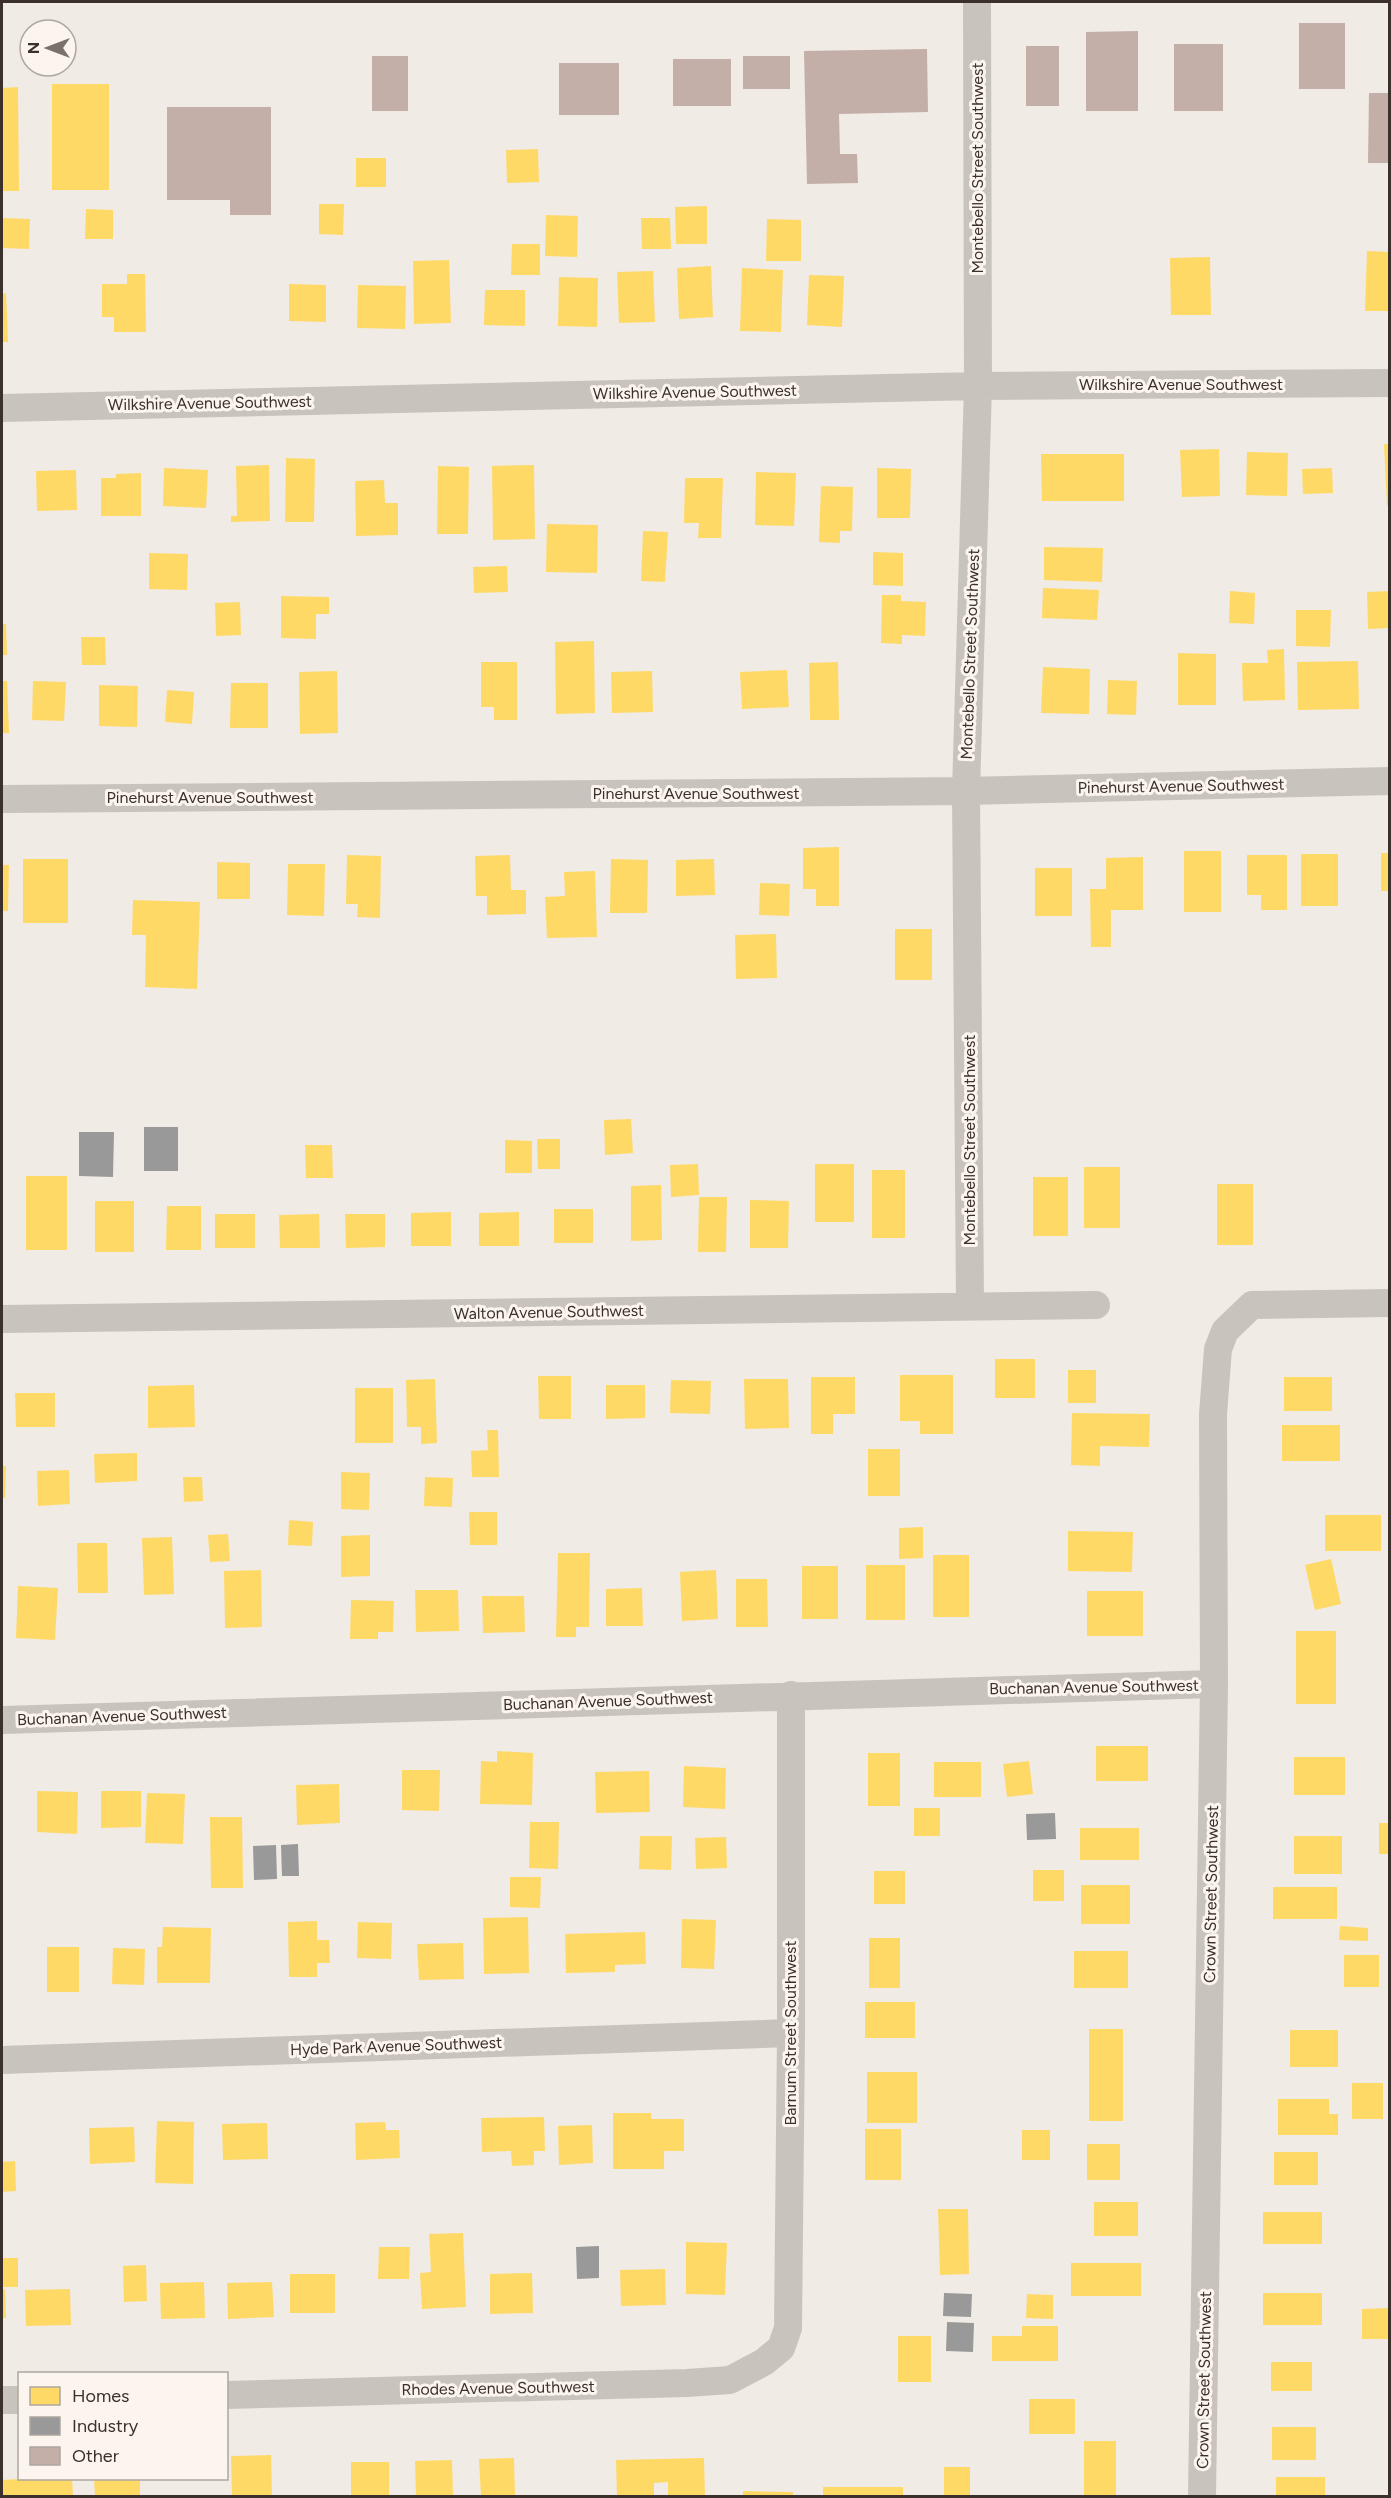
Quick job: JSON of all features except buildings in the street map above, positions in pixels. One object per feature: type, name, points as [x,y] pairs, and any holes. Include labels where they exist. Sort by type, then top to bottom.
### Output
[{"type":"street","name":"Montebello Street Southwest","points":[[970,1306],[966,791],[978,386],[977,2]]},
{"type":"street","name":"Wilkshire Avenue Southwest","points":[[2,408],[978,386],[1389,383]]},
{"type":"street","name":"Pinehurst Avenue Southwest","points":[[2,799],[966,791],[1389,781]]},
{"type":"street","name":"Crown Street Southwest","points":[[1202,2496],[1214,1684],[1213,1414],[1218,1349],[1225,1331],[1252,1305],[1389,1303]]},
{"type":"street","name":"Walton Avenue Southwest","points":[[2,1319],[1096,1305]]},
{"type":"street","name":"Buchanan Avenue Southwest","points":[[2,1720],[1214,1684]]},
{"type":"street","name":"Barnum Street Southwest","points":[[764,2362],[782,2348],[788,2328],[791,1695]]},
{"type":"street","name":"Hyde Park Avenue Southwest","points":[[2,2060],[791,2032]]},
{"type":"street","name":"Rhodes Avenue Southwest","points":[[228,2394],[687,2383],[730,2380],[764,2362]]},
{"type":"street","points":[[2,2400],[18,2400]]}]
